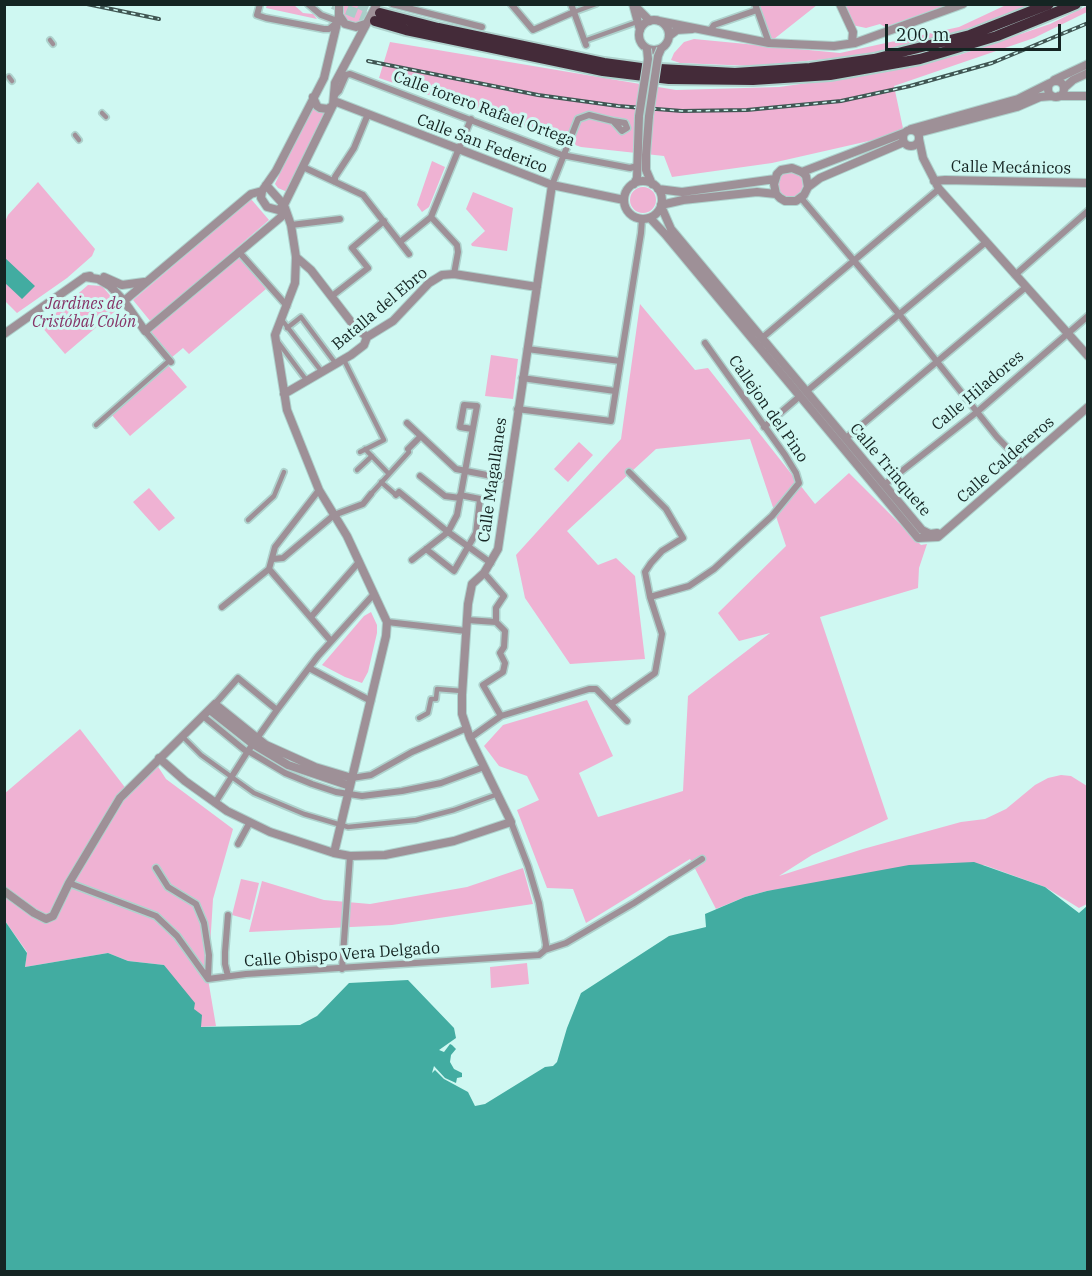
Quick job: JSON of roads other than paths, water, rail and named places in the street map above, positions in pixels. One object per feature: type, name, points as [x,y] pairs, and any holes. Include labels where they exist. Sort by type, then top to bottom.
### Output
[{"type":"highway","points":[[374,15],[604,63],[641,68],[735,73],[810,68],[874,59],[953,40],[1049,4]]},
{"type":"highway","points":[[374,15],[406,30],[603,71],[669,79],[753,80],[830,75],[920,58],[997,36],[1076,4]]},
{"type":"street","points":[[260,4],[257,15],[324,29],[329,29],[339,16]]},
{"type":"street","points":[[308,4],[326,17],[339,16]]},
{"type":"street","points":[[145,331],[281,217],[284,205],[334,100],[335,83],[374,15],[371,4]]},
{"type":"street","points":[[392,4],[482,27]]},
{"type":"street","points":[[511,4],[532,30],[596,4]]},
{"type":"street","points":[[572,4],[585,43],[650,21],[659,21],[769,43],[815,46],[852,44],[963,4]]},
{"type":"street","points":[[633,4],[650,21]]},
{"type":"street","points":[[633,4],[641,43],[647,49],[662,49]]},
{"type":"street","points":[[840,4],[854,36],[852,44]]},
{"type":"street","points":[[710,32],[714,25],[756,7],[769,43]]},
{"type":"street","points":[[317,11],[339,16],[356,27],[374,15]]},
{"type":"street","points":[[284,205],[278,210],[267,207],[261,198],[264,188],[276,171],[324,78],[339,16]]},
{"type":"street","points":[[517,409],[611,421],[641,233],[646,219],[657,213],[662,197],[649,179],[646,162],[649,116],[658,56],[669,36],[667,26],[659,21]]},
{"type":"street","points":[[669,36],[677,30],[696,29]]},
{"type":"street","points":[[851,29],[861,34],[881,34]]},
{"type":"street","points":[[646,219],[631,215],[624,200],[628,189],[637,178],[639,116],[648,59],[647,49]]},
{"type":"street","points":[[802,172],[1018,99],[1088,64]]},
{"type":"street","points":[[906,144],[913,134],[1017,107],[1040,97],[1060,93],[1073,80],[1088,73]]},
{"type":"street","name":"Calle torero Rafael Ortega","points":[[334,100],[347,74],[363,78],[562,155],[630,168],[637,166]]},
{"type":"street","points":[[324,78],[335,83]]},
{"type":"street","points":[[1052,82],[1047,90],[1084,96]]},
{"type":"street","points":[[1052,82],[1062,83],[1060,93]]},
{"type":"street","name":"Calle San Federico","points":[[313,97],[320,108],[328,109],[334,100],[552,185],[624,200]]},
{"type":"street","points":[[335,180],[354,148],[368,114]]},
{"type":"street","points":[[552,185],[578,118],[589,115],[613,121]]},
{"type":"street","points":[[400,242],[431,217],[471,119]]},
{"type":"street","points":[[661,205],[683,200],[748,193],[776,194],[785,201],[791,202],[801,198],[808,187],[820,178],[906,144],[916,144],[913,134]]},
{"type":"street","points":[[913,134],[939,189],[1088,356]]},
{"type":"street","points":[[906,144],[923,158]]},
{"type":"street","points":[[303,167],[363,195],[409,254]]},
{"type":"street","points":[[776,194],[775,179],[777,174],[786,168],[802,172],[808,182],[808,187]]},
{"type":"street","points":[[634,184],[643,182],[668,192],[682,192],[775,179]]},
{"type":"street","name":"Calle Mecánicos","points":[[934,181],[1088,183]]},
{"type":"street","name":"Calle Magallanes","points":[[484,767],[470,738],[462,714],[467,620],[472,584],[484,573],[498,549],[552,185]]},
{"type":"street","points":[[264,188],[284,205],[291,225],[296,257],[295,283],[287,306],[280,317],[275,338],[284,394],[293,426],[319,490],[347,536],[387,622],[386,636],[334,853]]},
{"type":"street","points":[[124,302],[251,194],[264,188]]},
{"type":"street","points":[[762,338],[939,189]]},
{"type":"street","points":[[801,198],[899,314],[997,437],[1023,464]]},
{"type":"street","name":"Calle Trinquete","points":[[661,205],[671,229],[762,338],[915,535],[923,539],[938,537],[941,533]]},
{"type":"street","points":[[1015,275],[1088,211]]},
{"type":"street","points":[[431,217],[457,245],[454,274]]},
{"type":"street","points":[[291,225],[340,219]]},
{"type":"street","name":"Calle Trinquete","points":[[646,219],[660,227],[804,394],[846,438],[922,530],[930,534],[941,533]]},
{"type":"street","points":[[332,297],[368,268],[352,248],[384,221]]},
{"type":"street","points":[[764,427],[986,242]]},
{"type":"street","points":[[239,252],[287,306]]},
{"type":"street","points":[[296,257],[316,276],[355,327],[366,337]]},
{"type":"street","name":"Batalla del Ebro","points":[[284,394],[340,362],[364,345],[366,337],[393,321],[429,283],[442,275],[454,274],[537,287]]},
{"type":"street","points":[[4,334],[85,277],[101,276],[122,285],[145,282]]},
{"type":"street","points":[[85,277],[105,282],[171,361],[96,425]]},
{"type":"street","points":[[846,438],[1026,287]]},
{"type":"street","name":"Calle Hiladores","points":[[884,485],[977,412],[1088,316]]},
{"type":"street","points":[[280,317],[322,372]]},
{"type":"street","points":[[287,328],[301,317],[340,362],[384,440],[360,452]]},
{"type":"street","points":[[275,338],[307,381]]},
{"type":"street","name":"Callejon del Pino","points":[[650,597],[689,586],[714,569],[772,516],[798,486],[799,480],[796,473],[705,343]]},
{"type":"street","points":[[527,349],[620,361]]},
{"type":"street","points":[[522,378],[615,391]]},
{"type":"street","name":"Calle Caldereros","points":[[941,533],[1088,407]]},
{"type":"street","points":[[407,423],[456,469],[507,479]]},
{"type":"street","points":[[412,560],[448,532],[457,515],[472,429]]},
{"type":"street","points":[[273,559],[284,558],[334,515],[363,504],[388,473],[409,452],[408,448],[420,437]]},
{"type":"street","points":[[365,449],[388,473]]},
{"type":"street","points":[[357,470],[372,456]]},
{"type":"street","points":[[248,520],[274,496],[284,472]]},
{"type":"street","points":[[611,704],[655,673],[663,634],[650,597],[645,572],[662,551],[683,538],[666,509],[628,472]]},
{"type":"street","points":[[420,476],[445,496],[480,499],[476,533],[454,571],[426,549]]},
{"type":"street","points":[[381,482],[490,563]]},
{"type":"street","points":[[222,607],[269,569],[275,547],[319,490]]},
{"type":"street","points":[[311,616],[359,562]]},
{"type":"street","points":[[269,569],[331,641]]},
{"type":"street","points":[[484,573],[504,596],[496,608],[498,613],[496,622]]},
{"type":"street","points":[[215,803],[277,710],[331,641],[374,594]]},
{"type":"street","points":[[467,620],[496,622],[505,631],[504,647],[500,653],[505,663],[503,672],[483,685],[501,716]]},
{"type":"street","points":[[387,622],[466,631]]},
{"type":"street","points":[[309,668],[371,701]]},
{"type":"street","points":[[4,891],[34,914],[46,920],[53,916],[69,883],[120,798],[238,678],[277,710]]},
{"type":"street","points":[[419,718],[428,713],[431,699],[436,699],[436,689],[462,691]]},
{"type":"street","points":[[470,738],[501,716],[590,689],[596,689],[627,721]]},
{"type":"street","points":[[212,707],[251,746]]},
{"type":"street","points":[[203,716],[251,746],[288,765],[350,786],[363,796],[441,783],[484,767],[511,822],[528,866],[538,903],[545,950]]},
{"type":"street","points":[[350,786],[412,752],[467,728]]},
{"type":"street","points":[[182,736],[201,755],[254,793],[282,806],[348,827],[366,827],[416,820],[454,810],[498,794]]},
{"type":"street","points":[[159,758],[215,803],[250,822],[291,840],[350,856],[385,855],[425,848],[511,822]]},
{"type":"street","points":[[238,844],[250,822]]},
{"type":"street","points":[[342,969],[350,856]]},
{"type":"street","name":"Calle Obispo Vera Delgado","points":[[208,979],[539,955],[545,950],[576,938],[702,859]]},
{"type":"street","points":[[156,868],[168,887],[196,904],[204,923],[209,955],[208,979]]},
{"type":"street","points":[[69,883],[156,916],[177,936],[208,979]]},
{"type":"street","points":[[228,915],[225,964],[228,976]]},
{"type":"water","points":[[4,257],[35,286],[22,299],[5,283]]},
{"type":"water","points":[[974,862],[1045,887],[1079,913],[1087,906],[1087,1271],[5,1271],[5,921],[27,953],[25,967],[108,953],[128,961],[164,965],[195,1003],[194,1009],[202,1015],[201,1027],[300,1025],[317,1016],[349,983],[408,980],[454,1028],[456,1038],[439,1050],[444,1052],[450,1044],[456,1049],[451,1055],[450,1062],[454,1069],[462,1073],[462,1077],[457,1078],[456,1083],[445,1078],[434,1066],[432,1073],[435,1070],[444,1079],[468,1092],[475,1106],[485,1104],[545,1067],[553,1066],[557,1062],[581,993],[669,936],[706,927],[705,914],[745,897],[767,891],[909,865]]},
{"type":"tunnel","points":[[333,4],[375,21]]},
{"type":"tunnel","points":[[359,4],[380,13]]},
{"type":"railway","points":[[87,4],[159,19]]},
{"type":"railway","points":[[368,61],[538,95],[618,106],[682,111],[747,110],[841,101],[910,86],[992,63],[1088,23]]},
{"type":"park label","name":"Jardines de Cristóbal Colón","points":[[84,313]]}]
